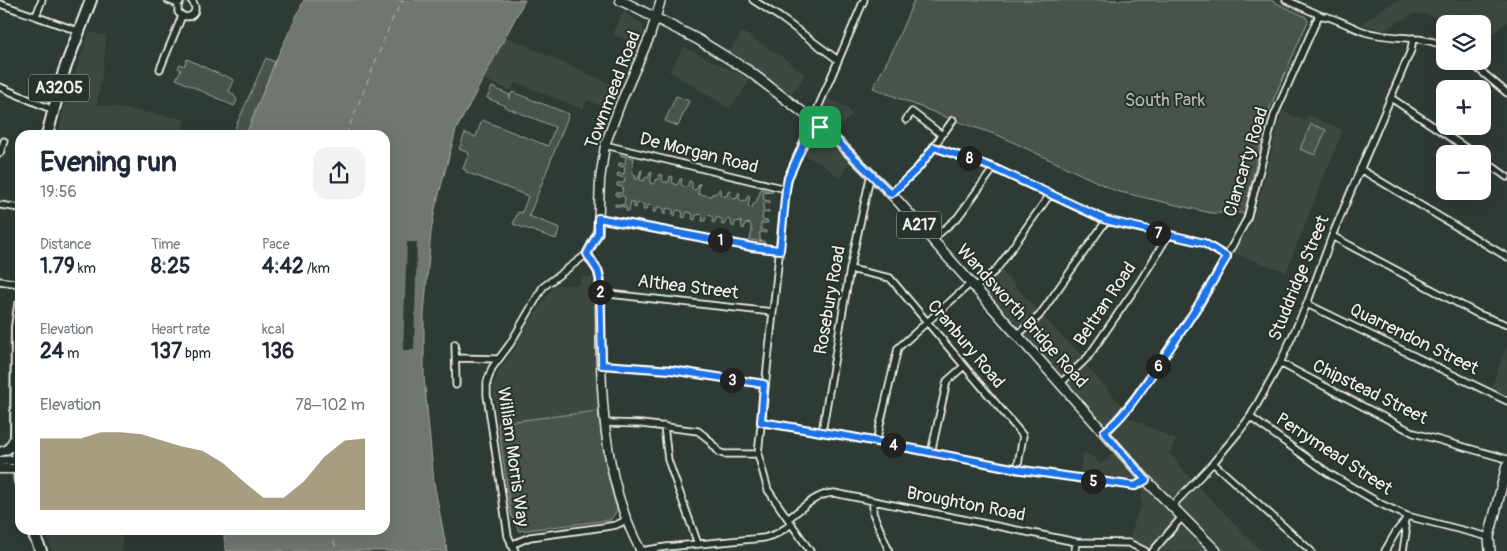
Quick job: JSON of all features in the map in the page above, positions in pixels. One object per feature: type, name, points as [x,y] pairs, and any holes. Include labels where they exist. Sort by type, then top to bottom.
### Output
[{"type":"highway","name":"A3205","points":[[48,130],[64,71],[91,0]]},
{"type":"highway","points":[[34,535],[41,551]]},
{"type":"main road","name":"Wandsworth Bridge Road","points":[[620,0],[697,39],[749,72],[814,121],[891,194],[1146,480],[1216,551]]},
{"type":"main road","points":[[1490,551],[1489,537],[1507,465]]},
{"type":"street","points":[[36,16],[42,0]]},
{"type":"street","points":[[168,0],[180,2],[178,12],[182,16],[191,17],[196,7],[191,0]]},
{"type":"street","name":"Townmead Road","points":[[587,254],[598,233],[600,180],[605,145],[621,102],[650,36],[661,0]]},
{"type":"street","points":[[753,0],[838,60]]},
{"type":"street","points":[[810,551],[768,490],[758,454],[764,384],[788,178],[814,121],[864,0]]},
{"type":"street","points":[[1286,0],[1332,22],[1338,21],[1357,30],[1380,36],[1413,38],[1436,42]]},
{"type":"street","points":[[0,4],[78,31]]},
{"type":"street","points":[[160,68],[182,16]]},
{"type":"street","name":"Clancarty Road","points":[[1104,432],[1111,427],[1133,401],[1168,352],[1200,304],[1247,219],[1274,116],[1321,16]]},
{"type":"street","name":"Studdridge Street","points":[[1172,506],[1213,463],[1250,417],[1280,363],[1307,304],[1332,236],[1411,50],[1413,38]]},
{"type":"street","points":[[1480,70],[1507,93]]},
{"type":"street","points":[[0,87],[52,110]]},
{"type":"street","points":[[1390,98],[1461,145]]},
{"type":"street","points":[[906,120],[912,112],[942,135]]},
{"type":"street","points":[[891,194],[919,167],[953,120]]},
{"type":"street","points":[[0,153],[4,141]]},
{"type":"street","name":"De Morgan Road","points":[[605,145],[786,189]]},
{"type":"street","points":[[934,147],[994,168],[1106,220],[1204,243],[1227,257]]},
{"type":"street","points":[[1491,165],[1507,177]]},
{"type":"street","points":[[932,240],[958,217],[994,168]]},
{"type":"street","points":[[1360,169],[1507,258]]},
{"type":"street","name":"Rosebury Road","points":[[822,432],[850,269],[871,174]]},
{"type":"street","points":[[876,442],[898,348],[973,285],[995,271],[1051,193]]},
{"type":"street","points":[[0,205],[15,207]]},
{"type":"street","points":[[598,218],[752,247],[780,250]]},
{"type":"street","points":[[1017,335],[1039,316],[1106,220]]},
{"type":"street","name":"Beltran Road","points":[[1061,383],[1088,357],[1139,283],[1168,236]]},
{"type":"street","points":[[1332,236],[1478,314],[1507,324]]},
{"type":"street","points":[[587,254],[598,271],[606,422],[614,479],[626,520],[641,551],[764,538],[776,534],[792,524]]},
{"type":"street","name":"William Morris Way","points":[[513,548],[508,536],[486,392],[489,375],[498,359],[510,344],[543,287],[587,254]]},
{"type":"street","name":"Cranbury Road","points":[[850,269],[890,278],[1023,436],[1017,470]]},
{"type":"street","points":[[0,281],[15,283]]},
{"type":"street","name":"Althea Street","points":[[600,293],[773,312]]},
{"type":"street","name":"Quarrendon Street","points":[[1307,304],[1507,401]]},
{"type":"street","points":[[455,344],[456,385]]},
{"type":"street","points":[[456,358],[498,359]]},
{"type":"street","name":"Chipstead Street","points":[[1280,363],[1414,433],[1507,459]]},
{"type":"street","points":[[602,365],[671,370],[764,384]]},
{"type":"street","points":[[932,453],[947,381],[964,366]]},
{"type":"street","name":"Perrymead Street","points":[[1250,417],[1331,475],[1406,519],[1489,537]]},
{"type":"street","points":[[606,422],[664,426],[698,431],[719,452],[724,454],[758,454]]},
{"type":"street","points":[[761,422],[876,442],[1017,470],[1135,486],[1146,480]]},
{"type":"street","points":[[664,426],[668,460],[698,544]]},
{"type":"street","points":[[0,452],[8,449],[13,444],[15,437]]},
{"type":"street","points":[[0,461],[15,465]]},
{"type":"street","points":[[1213,463],[1311,551]]},
{"type":"street","points":[[0,469],[15,465]]},
{"type":"street","name":"Broughton Road","points":[[788,519],[818,498],[830,493],[1076,542],[1129,543],[1145,551]]},
{"type":"street","points":[[873,501],[873,513],[889,551]]},
{"type":"street","points":[[1153,551],[1182,516]]},
{"type":"street","points":[[1388,550],[1396,532],[1406,519]]},
{"type":"street","points":[[1403,551],[1406,519]]},
{"type":"street","points":[[513,548],[530,537],[604,527],[626,520]]},
{"type":"street","points":[[1075,551],[1076,542]]},
{"type":"shaded area","points":[[304,0],[525,0],[456,130],[435,209],[431,232],[424,314],[424,377],[434,483],[447,551],[226,551],[224,535],[390,535],[390,130],[248,130],[275,62]]},
{"type":"shaded area","points":[[1398,0],[1507,0],[1507,22],[1491,35],[1491,15],[1436,15],[1436,17],[1416,13],[1385,31],[1361,24]]},
{"type":"shaded area","points":[[623,12],[643,24],[643,32],[638,47],[613,34]]},
{"type":"shaded area","points":[[89,32],[106,35],[97,104],[185,119],[183,130],[59,130],[66,101]]},
{"type":"shaded area","points":[[742,32],[781,56],[805,75],[790,96],[728,54]]},
{"type":"shaded area","points":[[505,36],[621,89],[612,110],[587,100],[583,109],[515,82],[511,91],[483,79]]},
{"type":"shaded area","points":[[684,47],[750,79],[740,96],[729,108],[669,71]]},
{"type":"shaded area","points":[[826,98],[848,108],[848,111],[852,114],[831,139],[851,159],[840,178],[821,163],[803,155]]},
{"type":"shaded area","points":[[1282,111],[1305,121],[1308,115],[1343,130],[1286,272],[1233,253],[1251,225]]},
{"type":"shaded area","points":[[997,266],[1061,336],[1084,356],[1085,364],[1124,408],[1108,426],[1103,427],[977,284]]},
{"type":"shaded area","points":[[581,276],[593,277],[598,411],[498,423],[493,387],[500,369],[511,355],[522,334],[554,285],[580,285]]},
{"type":"shaded area","points":[[1507,345],[1507,398],[1491,389]]},
{"type":"shaded area","points":[[1126,416],[1176,440],[1169,453],[1261,551],[1223,551],[1111,433]]},
{"type":"shaded area","points":[[1116,451],[1140,478],[1138,481],[1111,478],[1109,476],[1080,471],[1083,453],[1094,457],[1100,465]]},
{"type":"shaded area","points":[[1148,486],[1211,551],[1151,551],[1131,541],[1137,514],[1143,505],[1141,502],[1142,492],[1139,487]]},
{"type":"shaded area","points":[[47,535],[123,535],[121,551],[52,551]]},
{"type":"green space","name":"South Park","points":[[914,0],[1270,0],[1306,17],[1308,21],[1271,105],[1244,215],[1241,213],[1211,213],[1116,191],[1000,136],[953,120],[873,88],[893,50]]},
{"type":"green space","points":[[266,58],[275,62],[248,130],[234,130]]},
{"type":"green space","points":[[187,59],[234,80],[229,92],[237,100],[234,106],[176,79],[181,70],[178,68],[180,64],[184,66]]},
{"type":"green space","points":[[492,87],[510,95],[509,99],[512,92],[569,114],[529,216],[560,228],[556,239],[513,224],[518,212],[522,213],[528,196],[466,172],[463,169],[469,153],[459,149],[465,133],[476,137],[482,120],[548,146],[555,127],[487,98]]},
{"type":"green space","points":[[676,96],[689,101],[678,126],[665,121]]},
{"type":"green space","points":[[1311,124],[1326,130],[1315,155],[1300,149]]},
{"type":"green space","points":[[620,155],[634,158],[632,173],[636,175],[635,179],[638,179],[642,170],[640,180],[644,181],[652,172],[650,183],[654,184],[655,180],[659,179],[660,174],[663,175],[662,180],[664,182],[669,182],[670,176],[673,177],[672,182],[676,185],[682,179],[681,184],[684,187],[688,186],[689,181],[692,182],[692,189],[696,190],[699,183],[698,194],[711,196],[721,189],[720,194],[722,196],[727,196],[728,191],[731,191],[730,196],[734,199],[740,193],[739,199],[742,201],[746,200],[748,195],[750,196],[748,206],[752,208],[761,189],[773,192],[763,193],[764,200],[770,201],[770,203],[764,203],[763,210],[769,211],[769,213],[763,212],[762,220],[768,221],[768,223],[761,223],[761,230],[766,231],[766,233],[760,232],[760,240],[765,242],[750,240],[752,231],[750,223],[745,224],[744,229],[742,228],[741,221],[735,222],[734,227],[731,220],[727,219],[724,225],[721,224],[723,220],[717,217],[714,223],[712,222],[713,218],[708,215],[705,221],[702,221],[703,216],[701,214],[696,215],[695,220],[692,219],[693,214],[686,213],[685,218],[682,217],[683,212],[678,210],[675,216],[673,215],[673,210],[669,208],[666,209],[666,214],[663,214],[664,209],[659,206],[656,212],[653,212],[654,207],[650,205],[647,206],[646,210],[643,210],[644,205],[639,203],[634,208],[634,203],[631,201],[629,211],[626,211],[626,207],[615,206],[615,204],[624,205],[625,198],[624,196],[616,196],[616,193],[622,193],[623,187],[617,186],[617,183],[624,183],[625,178],[617,176],[618,173],[624,174],[625,167],[619,166],[619,163],[625,164],[626,157]]},
{"type":"green space","points":[[598,411],[606,467],[617,511],[610,520],[519,531],[511,515],[498,423]]},
{"type":"pier","points":[[407,242],[417,242],[414,350],[403,350]]},
{"type":"ferry route","points":[[348,130],[393,18],[403,0]]},
{"type":"ferry route","points":[[333,535],[336,551]]},
{"type":"route","points":[[814,121],[820,127],[891,194],[919,167],[934,147],[994,168],[1106,220],[1204,243],[1227,257],[1200,304],[1168,352],[1136,396],[1111,427],[1104,432],[1146,480],[1135,486],[1057,476],[963,460],[852,437],[761,422],[764,384],[671,370],[602,365],[600,279],[598,271],[587,254],[598,233],[598,218],[752,247],[780,250],[788,178],[814,121]]}]
